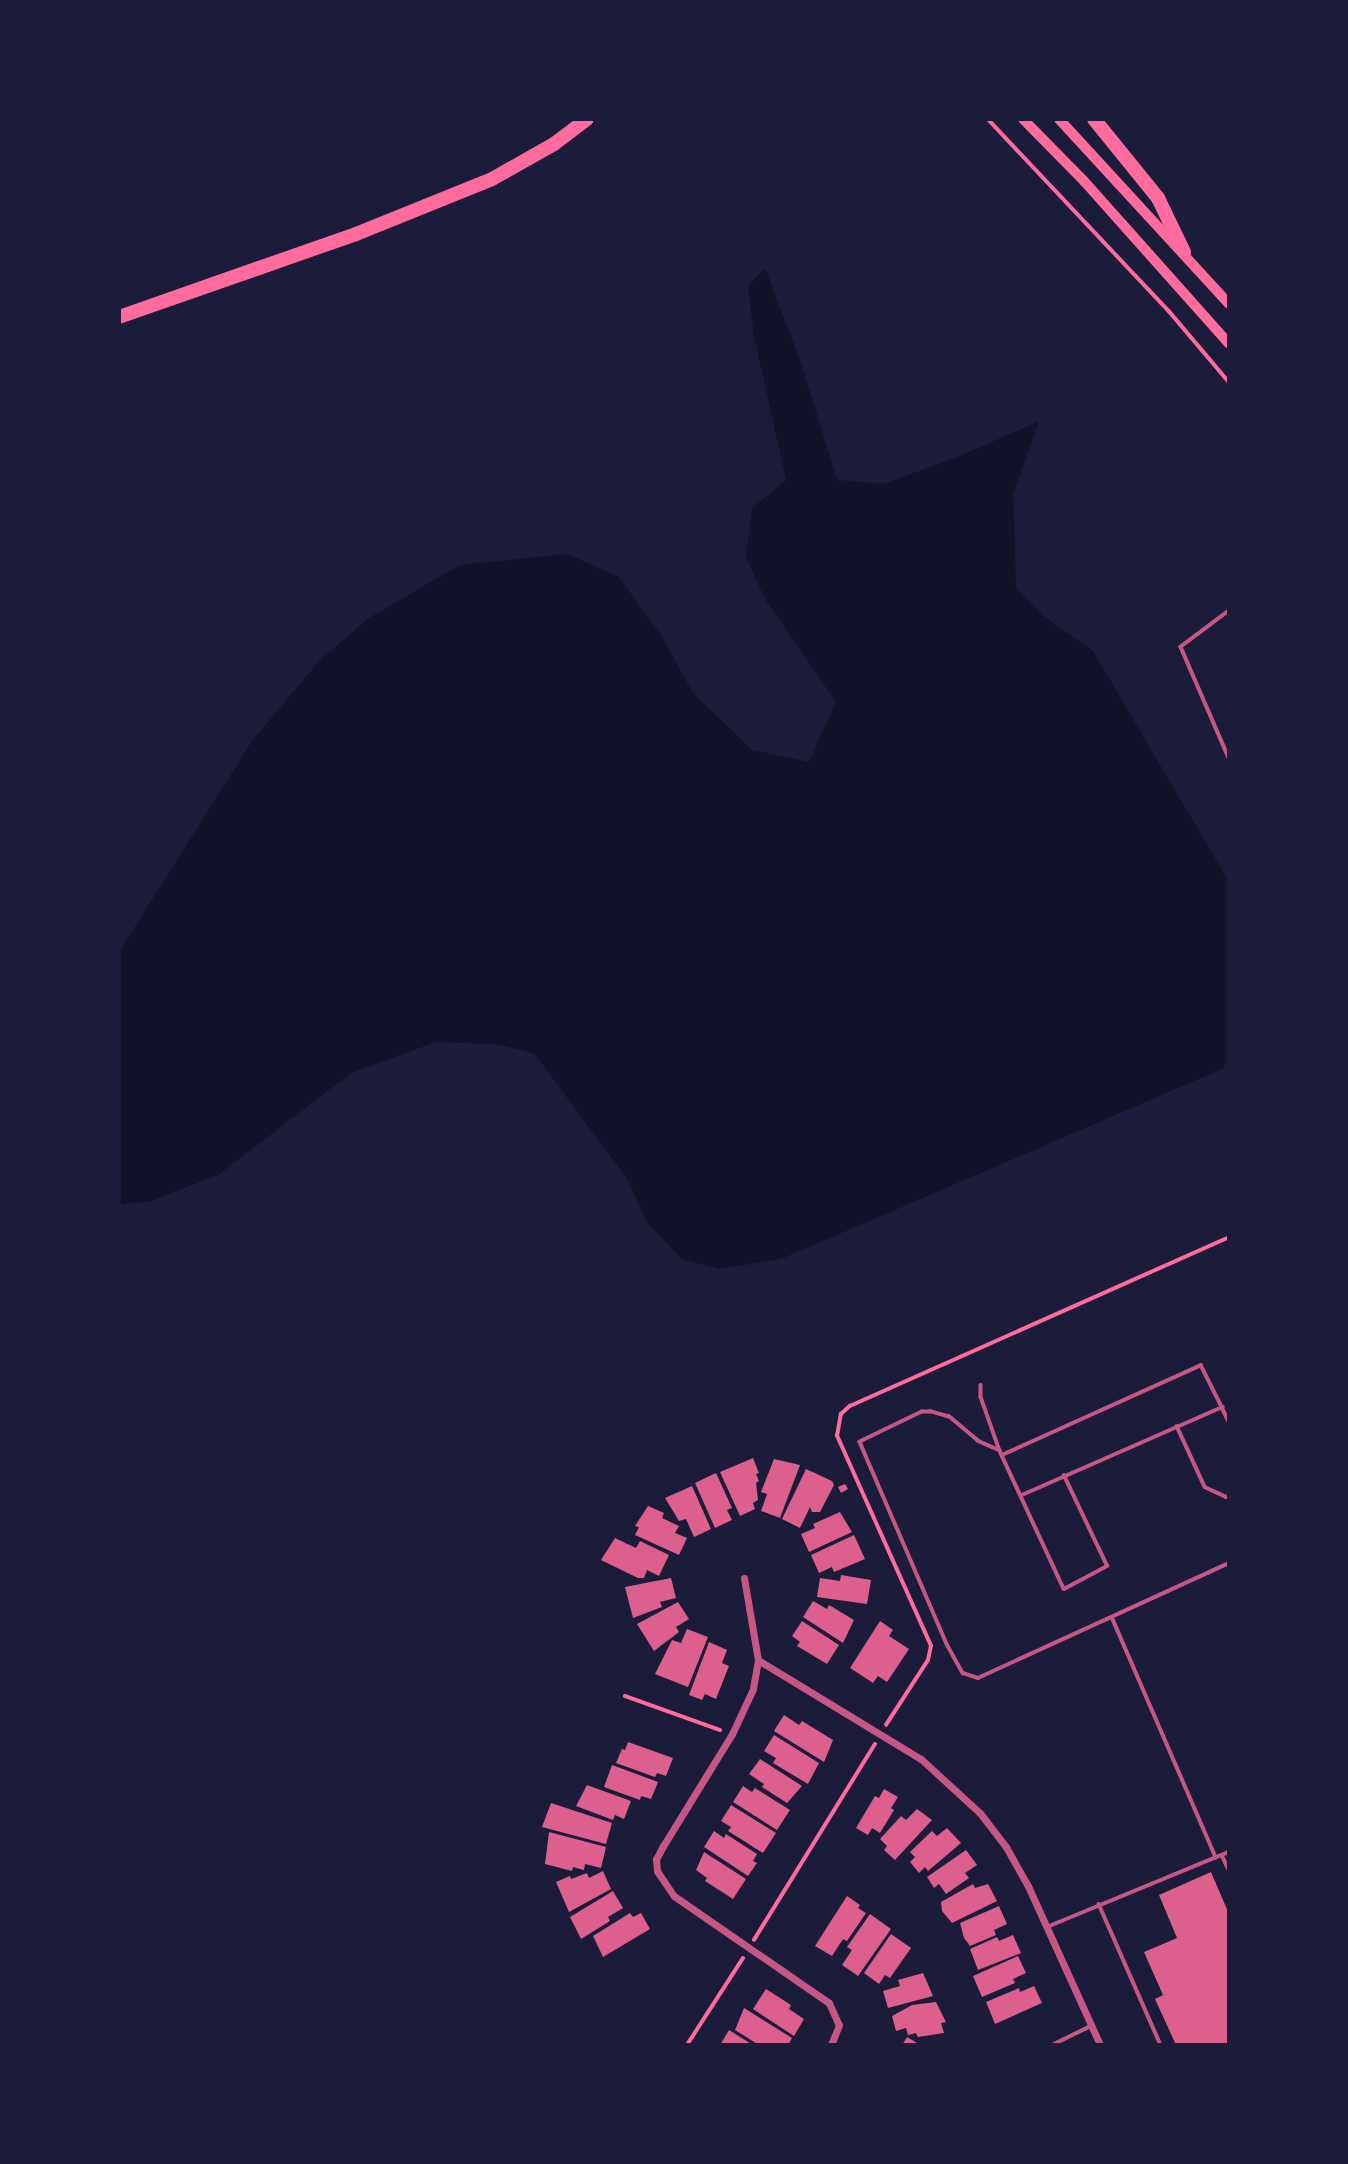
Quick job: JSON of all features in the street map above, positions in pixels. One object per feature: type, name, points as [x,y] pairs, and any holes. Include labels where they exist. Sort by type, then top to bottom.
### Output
[{"type":"highway","points":[[119,317],[356,234],[492,179],[554,144],[587,119]]},
{"type":"highway","points":[[1094,119],[1158,198],[1184,252]]},
{"type":"main road","points":[[1023,119],[1093,191],[1229,344]]},
{"type":"main road","points":[[1059,119],[1229,303]]},
{"type":"street","points":[[744,1578],[758,1660],[753,1689],[732,1734],[656,1859],[657,1871],[674,1896],[829,2003],[839,2025],[831,2045]]},
{"type":"street","points":[[758,1660],[869,1726],[940,1774],[994,1830],[1018,1866],[1100,2045]]},
{"type":"lane","points":[[1229,611],[1181,647],[1229,758]]},
{"type":"lane","points":[[1001,1453],[1201,1365],[1229,1422]]},
{"type":"lane","points":[[981,1385],[981,1397],[1001,1453],[1064,1589],[1107,1566],[1064,1476]]},
{"type":"lane","points":[[1022,1495],[1222,1407]]},
{"type":"lane","points":[[1001,1453],[978,1441],[949,1417],[932,1412],[922,1412],[860,1442],[948,1646],[963,1673],[978,1678],[1229,1563]]},
{"type":"lane","points":[[1177,1426],[1205,1487],[1229,1496]]},
{"type":"lane","points":[[1112,1617],[1216,1857]]},
{"type":"lane","points":[[1047,1927],[1229,1852]]},
{"type":"lane","points":[[1222,1855],[1229,1870]]},
{"type":"lane","points":[[1099,1904],[1161,2045]]},
{"type":"lane","points":[[1052,2045],[1091,2026]]},
{"type":"path","points":[[988,119],[1168,311],[1229,382]]},
{"type":"path","points":[[625,1696],[732,1734]]},
{"type":"shaded area","points":[[765,268],[801,363],[837,480],[883,484],[958,457],[1039,421],[1013,495],[1016,588],[1045,617],[1093,651],[1229,882],[1229,1057],[1222,1069],[781,1259],[719,1269],[682,1259],[648,1224],[626,1177],[534,1053],[495,1044],[436,1042],[351,1073],[218,1175],[148,1202],[119,1204],[119,952],[252,741],[320,660],[369,618],[460,565],[567,554],[619,577],[664,640],[693,693],[752,750],[809,762],[836,702],[765,599],[746,557],[752,508],[786,480],[754,336],[748,286]]},
{"type":"building","points":[[753,1458],[759,1473],[756,1474],[759,1481],[756,1483],[758,1500],[753,1503],[755,1509],[740,1516],[720,1472]]},
{"type":"building","points":[[774,1459],[800,1465],[780,1518],[761,1511],[767,1494],[761,1492]]},
{"type":"building","points":[[806,1469],[832,1481],[834,1485],[820,1512],[812,1512],[810,1507],[800,1528],[782,1519]]},
{"type":"building","points":[[716,1473],[732,1508],[727,1510],[732,1520],[715,1528],[695,1483]]},
{"type":"building","points":[[845,1484],[848,1489],[841,1493],[838,1487]]},
{"type":"building","points":[[692,1486],[711,1529],[694,1537],[686,1519],[679,1521],[665,1498]]},
{"type":"building","points":[[648,1506],[664,1513],[662,1518],[679,1526],[675,1533],[687,1538],[679,1555],[635,1535],[639,1527],[635,1526]]},
{"type":"building","points":[[840,1512],[852,1532],[809,1552],[801,1534],[815,1528],[813,1524]]},
{"type":"building","points":[[854,1535],[865,1559],[834,1572],[832,1567],[819,1573],[811,1555]]},
{"type":"building","points":[[615,1538],[636,1548],[640,1541],[669,1555],[659,1576],[647,1570],[644,1578],[638,1578],[601,1560]]},
{"type":"building","points":[[841,1575],[871,1580],[867,1604],[817,1597],[820,1578],[840,1581]]},
{"type":"building","points":[[671,1578],[676,1598],[660,1602],[662,1607],[633,1618],[625,1587]]},
{"type":"building","points":[[813,1601],[827,1609],[829,1605],[854,1620],[843,1643],[803,1617]]},
{"type":"building","points":[[678,1602],[689,1619],[676,1627],[679,1632],[654,1651],[637,1624]]},
{"type":"building","points":[[802,1621],[839,1645],[827,1664],[797,1646],[800,1642],[792,1636]]},
{"type":"building","points":[[880,1621],[893,1630],[889,1636],[909,1649],[887,1682],[878,1676],[873,1683],[850,1668]]},
{"type":"building","points":[[687,1629],[708,1637],[688,1687],[655,1674],[672,1640],[681,1643]]},
{"type":"building","points":[[709,1642],[727,1650],[722,1663],[729,1666],[716,1699],[705,1694],[702,1700],[689,1695]]},
{"type":"building","points":[[784,1715],[799,1725],[802,1721],[833,1740],[824,1762],[774,1731]]},
{"type":"building","points":[[774,1735],[819,1763],[808,1784],[773,1763],[776,1758],[764,1751]]},
{"type":"building","points":[[628,1742],[673,1758],[666,1776],[657,1773],[655,1777],[616,1763]]},
{"type":"building","points":[[760,1759],[802,1786],[787,1803],[762,1787],[764,1784],[749,1774]]},
{"type":"building","points":[[612,1765],[658,1782],[651,1799],[641,1796],[640,1800],[604,1787]]},
{"type":"building","points":[[587,1785],[631,1801],[624,1819],[615,1815],[613,1820],[576,1806]]},
{"type":"building","points":[[743,1786],[752,1792],[755,1788],[790,1810],[777,1830],[733,1802]]},
{"type":"building","points":[[884,1789],[898,1797],[891,1808],[894,1810],[880,1833],[872,1828],[868,1835],[856,1828],[875,1796],[879,1798]]},
{"type":"building","points":[[551,1803],[612,1823],[606,1844],[542,1827]]},
{"type":"building","points":[[731,1805],[776,1833],[763,1853],[728,1831],[731,1827],[721,1821]]},
{"type":"building","points":[[917,1809],[932,1820],[895,1860],[884,1850],[887,1846],[880,1839],[901,1816],[906,1820]]},
{"type":"building","points":[[947,1828],[961,1843],[928,1871],[925,1867],[919,1873],[910,1862],[915,1857],[910,1852],[932,1831],[937,1836]]},
{"type":"building","points":[[714,1831],[724,1838],[726,1834],[757,1854],[753,1861],[757,1863],[748,1876],[704,1847]]},
{"type":"building","points":[[549,1832],[606,1847],[601,1868],[585,1864],[584,1870],[573,1867],[572,1871],[545,1864]]},
{"type":"building","points":[[966,1850],[977,1865],[965,1873],[969,1878],[946,1894],[939,1884],[934,1888],[927,1877]]},
{"type":"building","points":[[704,1852],[746,1879],[733,1899],[705,1881],[707,1878],[696,1870]]},
{"type":"building","points":[[603,1871],[611,1889],[569,1912],[556,1882],[587,1873],[589,1878]]},
{"type":"building","points":[[1211,1872],[1229,1914],[1229,2045],[1176,2045],[1155,1999],[1163,1995],[1144,1952],[1177,1938],[1159,1895]]},
{"type":"building","points":[[973,1884],[975,1888],[988,1884],[997,1901],[952,1923],[942,1911],[941,1902]]},
{"type":"building","points":[[613,1891],[623,1908],[608,1917],[610,1921],[581,1939],[570,1917]]},
{"type":"building","points":[[847,1896],[866,1913],[847,1941],[843,1939],[832,1956],[815,1946]]},
{"type":"building","points":[[999,1906],[1007,1924],[994,1930],[996,1935],[970,1946],[964,1938],[960,1923]]},
{"type":"building","points":[[630,1913],[633,1917],[641,1913],[650,1929],[603,1957],[593,1936]]},
{"type":"building","points":[[870,1914],[891,1929],[858,1976],[842,1965],[852,1950],[847,1947]]},
{"type":"building","points":[[891,1934],[911,1948],[890,1978],[885,1975],[879,1984],[864,1973]]},
{"type":"building","points":[[1013,1935],[1021,1953],[978,1970],[970,1949],[997,1937],[999,1941]]},
{"type":"building","points":[[1018,1956],[1026,1973],[1013,1979],[1015,1983],[982,1997],[973,1976]]},
{"type":"building","points":[[923,1973],[933,1996],[888,2008],[883,1991],[900,1986],[898,1980]]},
{"type":"building","points":[[1034,1986],[1042,2003],[995,2024],[986,2002],[1019,1988],[1020,1992]]},
{"type":"building","points":[[766,1989],[791,2005],[789,2009],[804,2019],[794,2036],[753,2009]]},
{"type":"building","points":[[936,2002],[946,2022],[941,2023],[944,2033],[918,2037],[916,2033],[908,2035],[906,2028],[896,2031],[892,2016],[912,2005]]},
{"type":"building","points":[[744,2008],[792,2038],[788,2045],[759,2045],[735,2030]]},
{"type":"building","points":[[729,2030],[753,2045],[720,2045]]},
{"type":"building","points":[[907,2037],[917,2043],[925,2045],[902,2045]]}]
